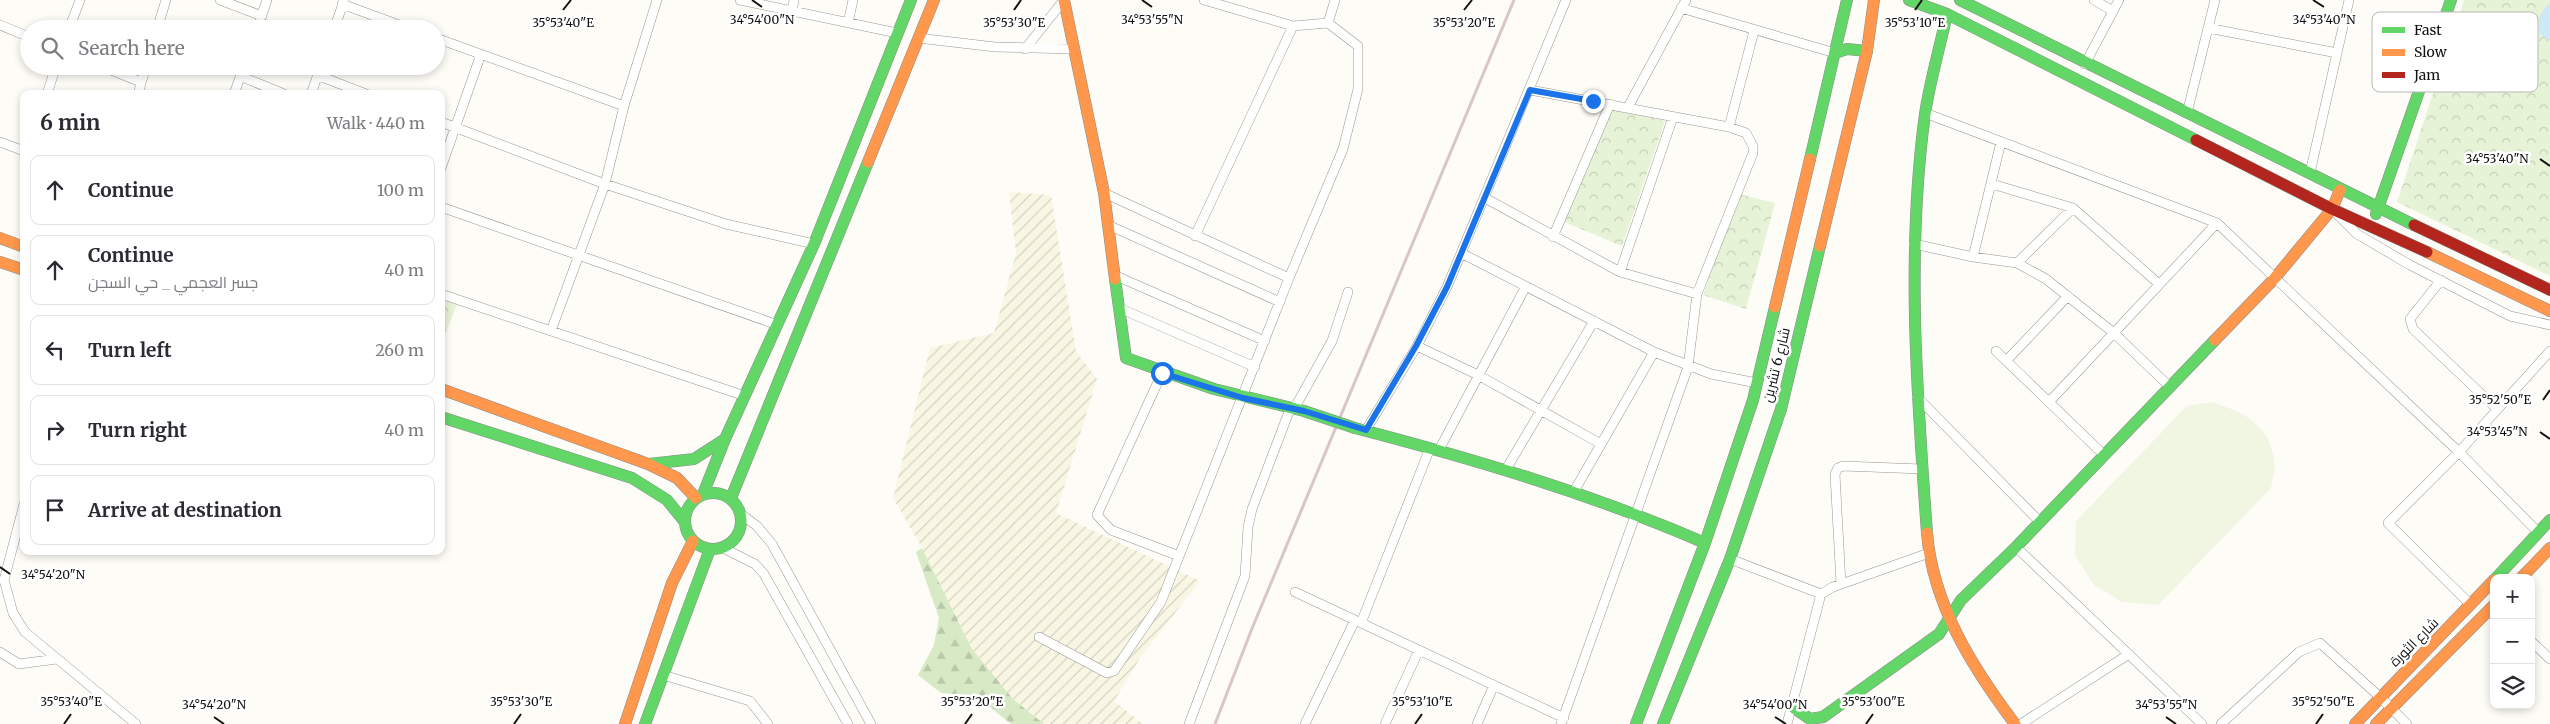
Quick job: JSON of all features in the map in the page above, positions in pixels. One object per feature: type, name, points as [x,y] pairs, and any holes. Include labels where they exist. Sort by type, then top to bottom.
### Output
[{"type":"main road","points":[[684,521],[690,504],[700,496],[814,244],[911,0]]},
{"type":"main road","points":[[731,498],[934,0]]},
{"type":"main road","points":[[1064,0],[1104,194],[1126,358],[1162,373],[1243,398],[1296,409],[1505,471],[1638,514],[1705,543]]},
{"type":"main road","name":"شارع 6 تشرين","points":[[1636,724],[1705,543],[1753,400],[1847,0]]},
{"type":"main road","name":"شارع 6 تشرين","points":[[1663,724],[1730,559],[1781,409],[1867,51],[1874,0]]},
{"type":"main road","points":[[1909,0],[1947,14],[2332,209],[2487,279],[2550,311]]},
{"type":"main road","points":[[1960,0],[2085,64],[2310,173],[2340,190],[2550,290]]},
{"type":"main road","points":[[2447,12],[2451,0]]},
{"type":"main road","points":[[1947,14],[1925,113],[1914,244],[1917,397],[1928,553],[1949,619],[1968,658],[2015,724]]},
{"type":"main road","points":[[1835,53],[1847,48],[1867,51]]},
{"type":"main road","points":[[2372,226],[2419,92]]},
{"type":"main road","points":[[1791,706],[1806,717],[1819,721],[1936,636],[1961,600],[2016,547],[2274,279],[2332,209],[2340,190]]},
{"type":"main road","points":[[0,238],[20,246]]},
{"type":"main road","points":[[0,262],[20,269]]},
{"type":"main road","points":[[445,391],[648,464],[677,478],[700,496],[718,493],[731,498],[741,514],[741,523],[735,538],[723,548],[710,550],[693,541],[688,535],[684,521],[667,500],[632,478],[445,417]]},
{"type":"main road","points":[[648,464],[694,459],[725,439]]},
{"type":"main road","name":"شارع الثورة","points":[[2500,574],[2550,520]]},
{"type":"main road","points":[[625,724],[672,583],[693,541]]},
{"type":"main road","points":[[2525,574],[2550,548]]},
{"type":"main road","points":[[645,724],[710,550]]},
{"type":"main road","name":"شارع الثورة","points":[[2355,724],[2490,584]]},
{"type":"main road","points":[[2376,724],[2490,609]]},
{"type":"street","points":[[72,20],[80,0]]},
{"type":"street","points":[[160,20],[166,0]]},
{"type":"street","points":[[220,0],[254,20]]},
{"type":"street","points":[[260,20],[267,0]]},
{"type":"street","points":[[551,331],[605,184],[624,106],[657,0]]},
{"type":"street","points":[[740,0],[897,34]]},
{"type":"street","points":[[792,12],[794,0]]},
{"type":"street","points":[[848,24],[853,0]]},
{"type":"street","points":[[1025,49],[1064,0]]},
{"type":"street","points":[[1039,637],[1107,673],[1114,671],[1162,602],[1289,278],[1343,149],[1358,89],[1358,46],[1328,23],[1293,26],[1233,4],[1204,0]]},
{"type":"street","points":[[1328,23],[1335,0]]},
{"type":"street","points":[[1360,429],[1416,346],[1461,254],[1566,0]]},
{"type":"street","points":[[2094,0],[2113,11]]},
{"type":"street","points":[[2085,64],[2119,0]]},
{"type":"street","points":[[2187,113],[2215,0]]},
{"type":"street","points":[[2310,173],[2349,0]]},
{"type":"street","points":[[337,20],[344,1],[389,20]]},
{"type":"street","points":[[1628,107],[1684,4],[1754,31],[1835,53]]},
{"type":"street","points":[[0,25],[20,33]]},
{"type":"street","points":[[1195,236],[1293,26]]},
{"type":"street","points":[[2208,28],[2337,53]]},
{"type":"street","points":[[1729,127],[1754,31]]},
{"type":"street","points":[[918,38],[1025,49],[1073,49]]},
{"type":"street","points":[[445,41],[624,106]]},
{"type":"street","points":[[445,157],[481,54]]},
{"type":"street","points":[[48,90],[53,75]]},
{"type":"street","points":[[124,75],[141,82]]},
{"type":"street","points":[[139,90],[143,75]]},
{"type":"street","points":[[312,90],[318,75]]},
{"type":"street","points":[[327,75],[358,90]]},
{"type":"street","points":[[235,90],[240,76],[274,90]]},
{"type":"street","points":[[1294,592],[1494,685],[1562,721],[1638,514],[1688,367],[1697,294],[1752,153],[1753,146],[1746,133],[1729,127],[1530,90]]},
{"type":"street","points":[[1553,237],[1610,104]]},
{"type":"street","points":[[1925,113],[2217,223],[2459,452],[2538,532]]},
{"type":"street","points":[[1620,272],[1673,117]]},
{"type":"street","points":[[445,124],[605,184],[726,224],[814,244]]},
{"type":"street","points":[[0,142],[20,150]]},
{"type":"street","points":[[1973,258],[2001,142]]},
{"type":"street","points":[[1992,184],[2073,208],[2159,284]]},
{"type":"street","points":[[1104,194],[1289,278]]},
{"type":"street","points":[[1485,198],[1553,237],[1620,272],[1697,294]]},
{"type":"street","points":[[445,208],[778,324]]},
{"type":"street","points":[[2017,264],[2073,208]]},
{"type":"street","points":[[2332,209],[2357,234],[2410,265],[2510,316],[2550,324]]},
{"type":"street","points":[[2049,402],[2115,334],[2217,223]]},
{"type":"street","points":[[1108,225],[1280,302]]},
{"type":"street","points":[[1914,244],[1973,258],[2017,264],[2046,278],[2115,334],[2170,387]]},
{"type":"street","points":[[1461,254],[1654,352],[1688,367],[1711,374],[1757,383]]},
{"type":"street","points":[[1114,274],[1265,341]]},
{"type":"street","points":[[2441,280],[2410,319],[2410,324],[2413,330],[2498,409]]},
{"type":"street","points":[[1305,724],[1358,621],[1435,449],[1526,286]]},
{"type":"street","points":[[1189,724],[1245,576],[1248,527],[1252,509],[1296,409],[1332,341],[1348,292]]},
{"type":"street","points":[[445,295],[746,396]]},
{"type":"street","points":[[2006,361],[2068,296]]},
{"type":"street","points":[[1119,308],[1255,367]]},
{"type":"street","points":[[1505,471],[1594,321]]},
{"type":"street","points":[[1416,346],[1478,375],[1601,444]]},
{"type":"street","points":[[1996,351],[2104,455]]},
{"type":"street","points":[[2471,605],[2388,524],[2459,452],[2550,351]]},
{"type":"street","points":[[1573,493],[1654,352]]},
{"type":"street","points":[[1162,373],[1097,515],[1111,530],[1179,556]]},
{"type":"street","points":[[1917,397],[2040,522]]},
{"type":"street","points":[[1841,584],[1835,474],[1838,468],[1843,466],[1922,470]]},
{"type":"street","points":[[741,514],[757,526],[772,544],[871,724]]},
{"type":"street","points":[[20,516],[4,564],[4,580],[13,613],[25,632],[136,724]]},
{"type":"street","points":[[2016,547],[2202,724]]},
{"type":"street","points":[[723,548],[755,564],[764,574],[848,724]]},
{"type":"street","points":[[1730,559],[1821,594],[1841,584],[1928,553]]},
{"type":"street","points":[[1787,724],[1821,594]]},
{"type":"street","points":[[2221,724],[2299,652],[2320,642],[2407,724]]},
{"type":"street","points":[[2535,645],[2550,659]]},
{"type":"street","points":[[1384,724],[1419,650]]},
{"type":"street","points":[[0,652],[19,664],[57,659]]},
{"type":"street","points":[[2021,724],[2129,654]]},
{"type":"street","points":[[663,675],[750,701],[768,724]]},
{"type":"street","points":[[1477,724],[1494,685]]},
{"type":"shaded area","points":[[1009,192],[1051,195],[1076,351],[1097,379],[1056,513],[1200,581],[1140,658],[1114,701],[1143,724],[1044,724],[1013,699],[972,649],[922,548],[893,498],[930,348],[994,333],[1016,253]]},
{"type":"green space","points":[[2464,0],[2550,0],[2550,276],[2397,202],[2433,92],[2538,92],[2538,12],[2460,12]]},
{"type":"green space","points":[[1611,108],[1665,121],[1622,246],[1562,221]]},
{"type":"green space","points":[[1739,194],[1775,203],[1746,309],[1703,295]]},
{"type":"green space","points":[[445,300],[457,305],[445,334]]},
{"type":"green space","points":[[2212,402],[2244,415],[2253,421],[2267,437],[2274,463],[2271,488],[2158,605],[2122,602],[2094,585],[2075,555],[2076,521],[2187,406]]},
{"type":"green space","points":[[922,548],[972,649],[1013,699],[1044,724],[1011,724],[976,696],[941,693],[918,675],[934,645],[939,618],[916,552]]},
{"type":"water","points":[[2550,3],[2550,41],[2540,34],[2539,22],[2542,13]]},
{"type":"railway","points":[[1215,724],[1251,631],[1514,0]]},
{"type":"traffic: fast","points":[[703,494],[725,439],[814,244],[911,0]]},
{"type":"traffic: fast","points":[[1810,159],[1847,0]]},
{"type":"traffic: fast","points":[[1909,0],[1947,14],[2196,140]]},
{"type":"traffic: fast","points":[[1960,0],[2414,225]]},
{"type":"traffic: fast","points":[[2447,12],[2451,0]]},
{"type":"traffic: fast","points":[[1927,533],[1915,324],[1916,219],[1919,166],[1925,114],[1947,14]]},
{"type":"traffic: fast","points":[[1835,53],[1847,49],[1867,51]]},
{"type":"traffic: fast","points":[[2376,214],[2419,92]]},
{"type":"traffic: fast","points":[[731,498],[868,162]]},
{"type":"traffic: fast","points":[[1663,724],[1730,559],[1781,409],[1820,246]]},
{"type":"traffic: fast","points":[[1115,279],[1126,358],[1214,389],[1304,411]]},
{"type":"traffic: fast","points":[[1636,724],[1705,543],[1753,400],[1775,307]]},
{"type":"traffic: fast","points":[[1791,706],[1810,719],[1823,717],[1939,634],[1961,600],[2016,547],[2215,340]]},
{"type":"traffic: fast","points":[[1304,411],[1355,428]]},
{"type":"traffic: fast","points":[[445,418],[632,478],[667,500],[684,521]]},
{"type":"traffic: fast","points":[[1355,428],[1444,452],[1576,493],[1705,543]]},
{"type":"traffic: fast","points":[[649,464],[694,459],[725,439]]},
{"type":"traffic: fast","points":[[707,493],[719,493],[729,497],[737,505],[741,521],[737,537],[729,545],[719,549],[707,549],[697,545],[689,537],[685,527],[685,515],[689,505],[697,497],[707,493]]},
{"type":"traffic: fast","points":[[2500,574],[2550,520]]},
{"type":"traffic: fast","points":[[645,724],[710,549]]},
{"type":"traffic: slow","points":[[868,162],[934,0]]},
{"type":"traffic: slow","points":[[1064,0],[1104,193],[1115,279]]},
{"type":"traffic: slow","points":[[1820,246],[1867,51],[1874,0]]},
{"type":"traffic: slow","points":[[1775,307],[1810,159]]},
{"type":"traffic: slow","points":[[2215,340],[2274,279],[2332,209],[2340,190]]},
{"type":"traffic: slow","points":[[0,238],[20,246]]},
{"type":"traffic: slow","points":[[2427,252],[2550,311]]},
{"type":"traffic: slow","points":[[0,262],[20,269]]},
{"type":"traffic: slow","points":[[445,390],[648,464],[677,478],[696,498]]},
{"type":"traffic: slow","points":[[1927,533],[1937,585],[1957,634],[1984,680],[2015,724]]},
{"type":"traffic: slow","points":[[625,724],[672,583],[693,541]]},
{"type":"traffic: slow","points":[[2525,574],[2550,548]]},
{"type":"traffic: slow","points":[[2355,724],[2490,584]]},
{"type":"traffic: slow","points":[[2376,724],[2490,609]]},
{"type":"traffic: jam","points":[[2196,140],[2332,209],[2427,252]]},
{"type":"traffic: jam","points":[[2414,225],[2550,290]]},
{"type":"route","points":[[1162,373],[1243,398],[1304,411],[1366,430],[1416,346],[1447,287],[1530,90],[1593,101]]}]
